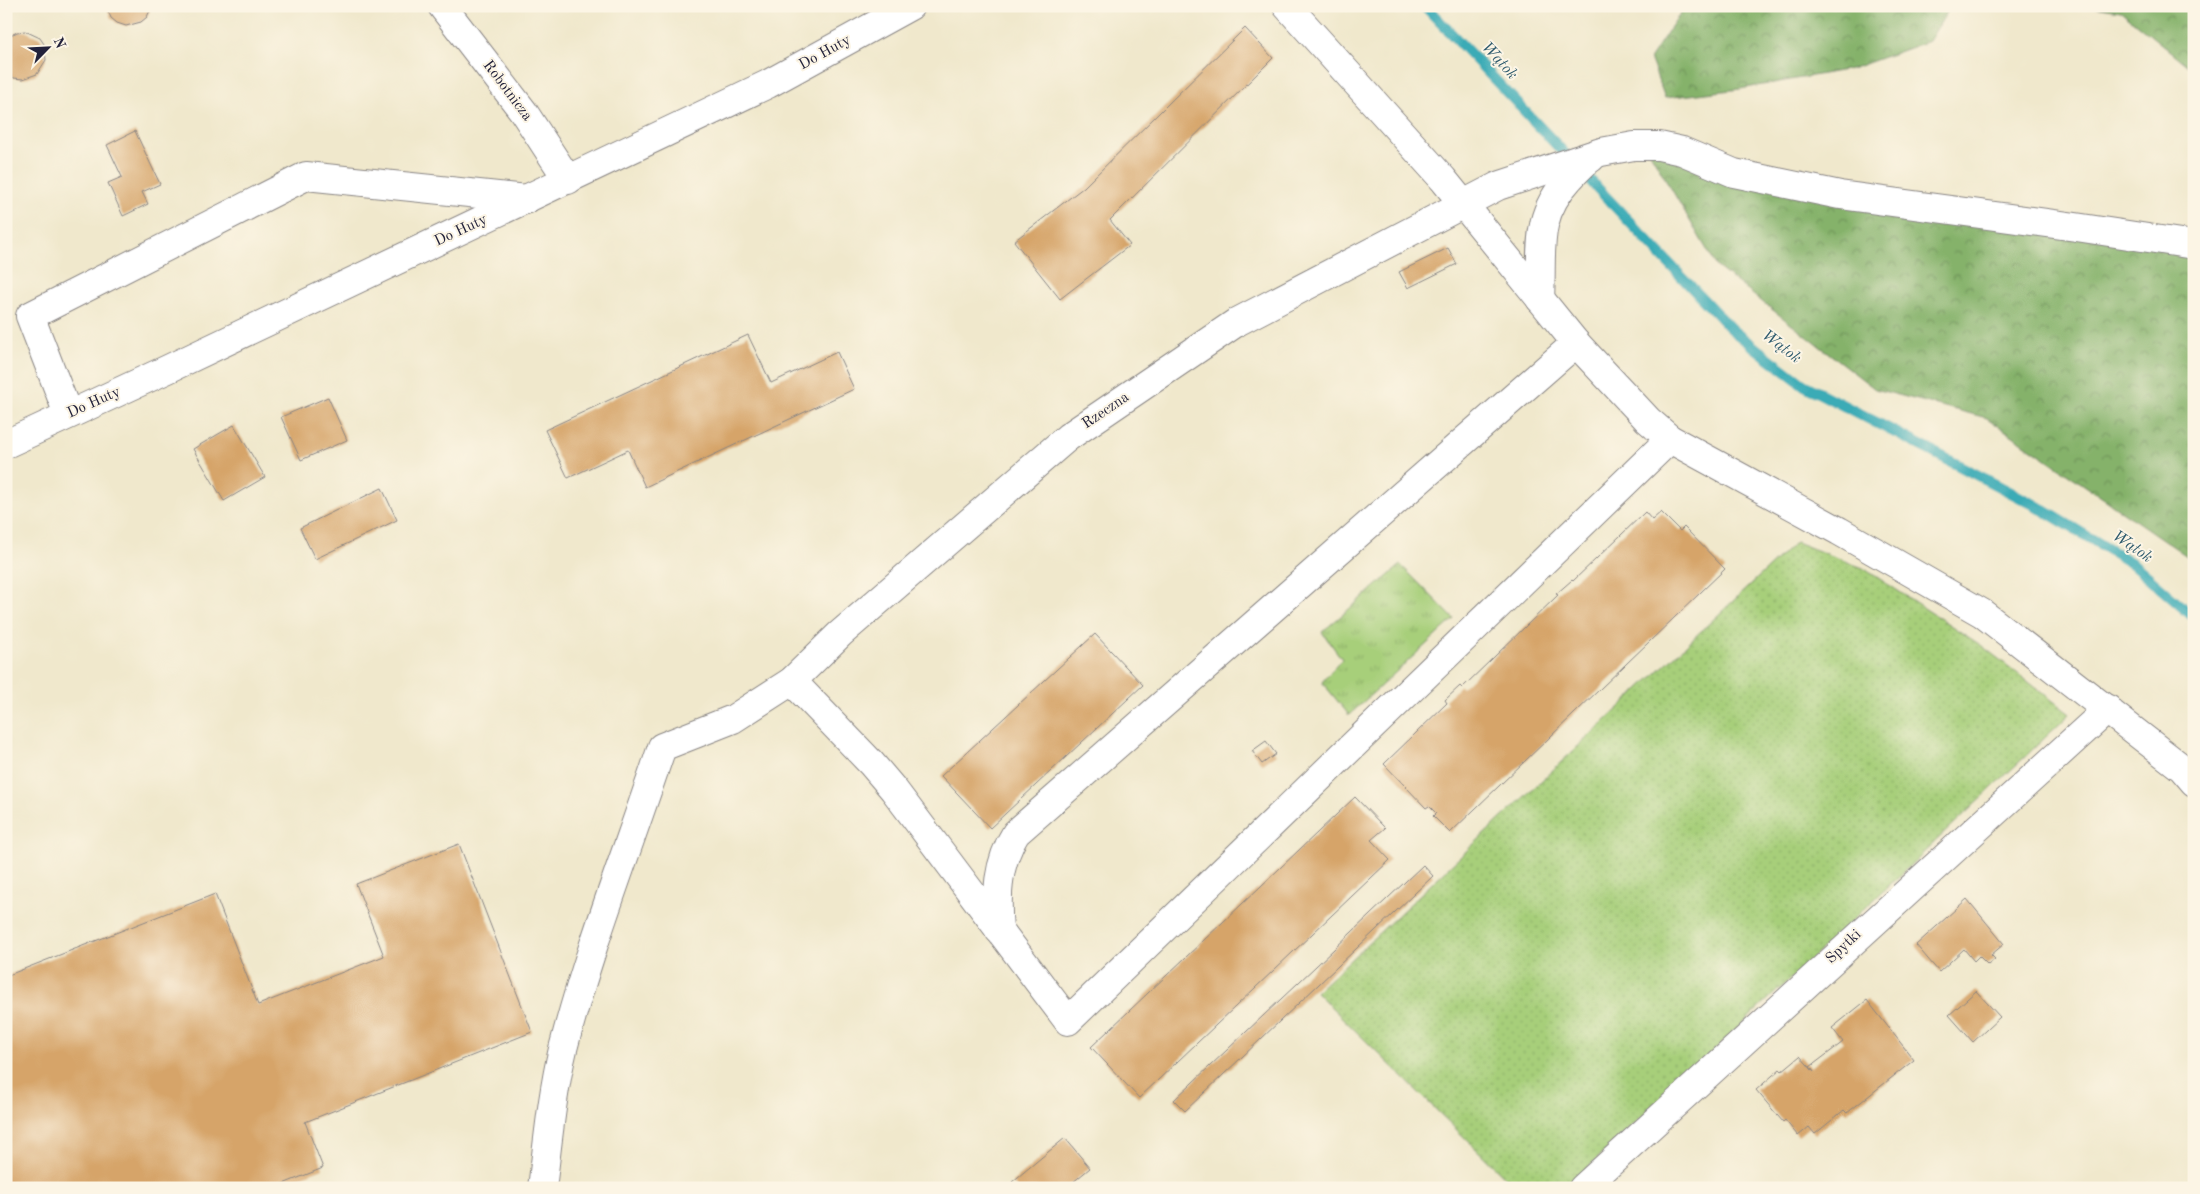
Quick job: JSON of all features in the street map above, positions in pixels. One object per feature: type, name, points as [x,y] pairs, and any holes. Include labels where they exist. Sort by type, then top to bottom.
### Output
[{"type":"street","name":"Robotnicza","points":[[442,6],[523,111],[568,180]]},
{"type":"street","name":"Do Huty","points":[[6,444],[768,84],[910,6]]},
{"type":"street","points":[[1287,6],[1464,204],[1576,342],[1648,420],[1670,439],[1839,531],[1982,613],[2108,709],[2182,768],[2194,782]]},
{"type":"street","name":"Rzeczna","points":[[542,1188],[554,1095],[563,1050],[588,966],[662,747],[734,719],[792,681],[840,634],[1068,437],[1237,322],[1498,186],[1601,152],[1634,146],[1660,146],[1682,151],[1734,173],[1840,195],[2194,245]]},
{"type":"street","points":[[1540,299],[1541,236],[1544,220],[1552,201],[1566,183],[1585,162],[1601,152]]},
{"type":"street","points":[[68,414],[30,316],[306,176],[527,199]]},
{"type":"street","points":[[999,930],[997,888],[1006,849],[1016,833],[1576,342]]},
{"type":"street","points":[[792,681],[871,763],[894,790],[1068,1021],[1670,439]]},
{"type":"street","name":"Spytki","points":[[1583,1188],[2108,709]]},
{"type":"green space","points":[[1685,6],[1951,6],[1929,41],[1851,69],[1740,89],[1665,98],[1650,58]]},
{"type":"green space","points":[[2085,6],[2194,6],[2194,71],[2121,11]]},
{"type":"green space","points":[[1645,144],[1701,161],[2194,246],[2194,561],[1987,418],[1875,389],[1717,267]]},
{"type":"green space","points":[[1796,542],[1863,568],[1982,646],[2070,714],[1566,1188],[1516,1188],[1316,992]]},
{"type":"green space","points":[[1401,565],[1454,619],[1349,715],[1322,682],[1342,659],[1322,632]]},
{"type":"building","points":[[106,6],[152,6],[147,17],[141,22],[126,26],[117,23],[111,18]]},
{"type":"building","points":[[1245,28],[1273,58],[1110,220],[1130,245],[1060,299],[1014,241],[1084,187]]},
{"type":"building","points":[[25,31],[40,38],[44,44],[46,60],[37,74],[23,79],[14,78],[6,72],[6,38],[17,32]]},
{"type":"building","points":[[135,131],[160,184],[142,192],[148,204],[123,216],[108,183],[122,177],[107,145]]},
{"type":"building","points":[[1448,248],[1457,264],[1408,288],[1399,272]]},
{"type":"building","points":[[748,335],[771,383],[837,352],[854,389],[645,487],[628,450],[568,478],[545,430]]},
{"type":"building","points":[[328,397],[347,440],[301,460],[281,417]]},
{"type":"building","points":[[234,425],[265,477],[224,501],[193,449]]},
{"type":"building","points":[[382,488],[397,520],[315,559],[300,528]]},
{"type":"building","points":[[1645,512],[1652,520],[1661,512],[1680,531],[1684,527],[1725,569],[1450,833],[1433,816],[1436,813],[1429,806],[1426,808],[1384,764],[1447,703],[1445,700],[1460,686],[1462,688],[1558,595],[1556,594],[1573,581]]},
{"type":"building","points":[[1095,634],[1143,685],[990,828],[941,776]]},
{"type":"building","points":[[1266,741],[1276,754],[1262,764],[1252,751]]},
{"type":"building","points":[[1355,797],[1385,828],[1371,840],[1390,860],[1139,1098],[1091,1047]]},
{"type":"building","points":[[459,844],[532,1032],[305,1122],[323,1168],[273,1188],[6,1188],[6,976],[215,894],[258,1005],[384,956],[356,884]]},
{"type":"building","points":[[1423,865],[1433,876],[1185,1111],[1174,1100]]},
{"type":"building","points":[[1967,899],[2004,944],[1991,955],[1995,959],[1988,965],[1979,956],[1974,961],[1964,949],[1939,972],[1916,945]]},
{"type":"building","points":[[1976,991],[2000,1017],[1973,1042],[1949,1015]]},
{"type":"building","points":[[1867,1000],[1914,1060],[1847,1113],[1844,1110],[1815,1134],[1809,1127],[1798,1136],[1785,1120],[1783,1122],[1756,1090],[1780,1069],[1782,1071],[1800,1056],[1814,1072],[1810,1067],[1843,1042],[1832,1028]]},
{"type":"building","points":[[1065,1138],[1090,1168],[1066,1188],[1017,1188],[1012,1182]]},
{"type":"waterway","name":"Wątok","points":[[1425,6],[1732,330],[1804,385],[2035,505],[2133,564],[2194,617]]}]
